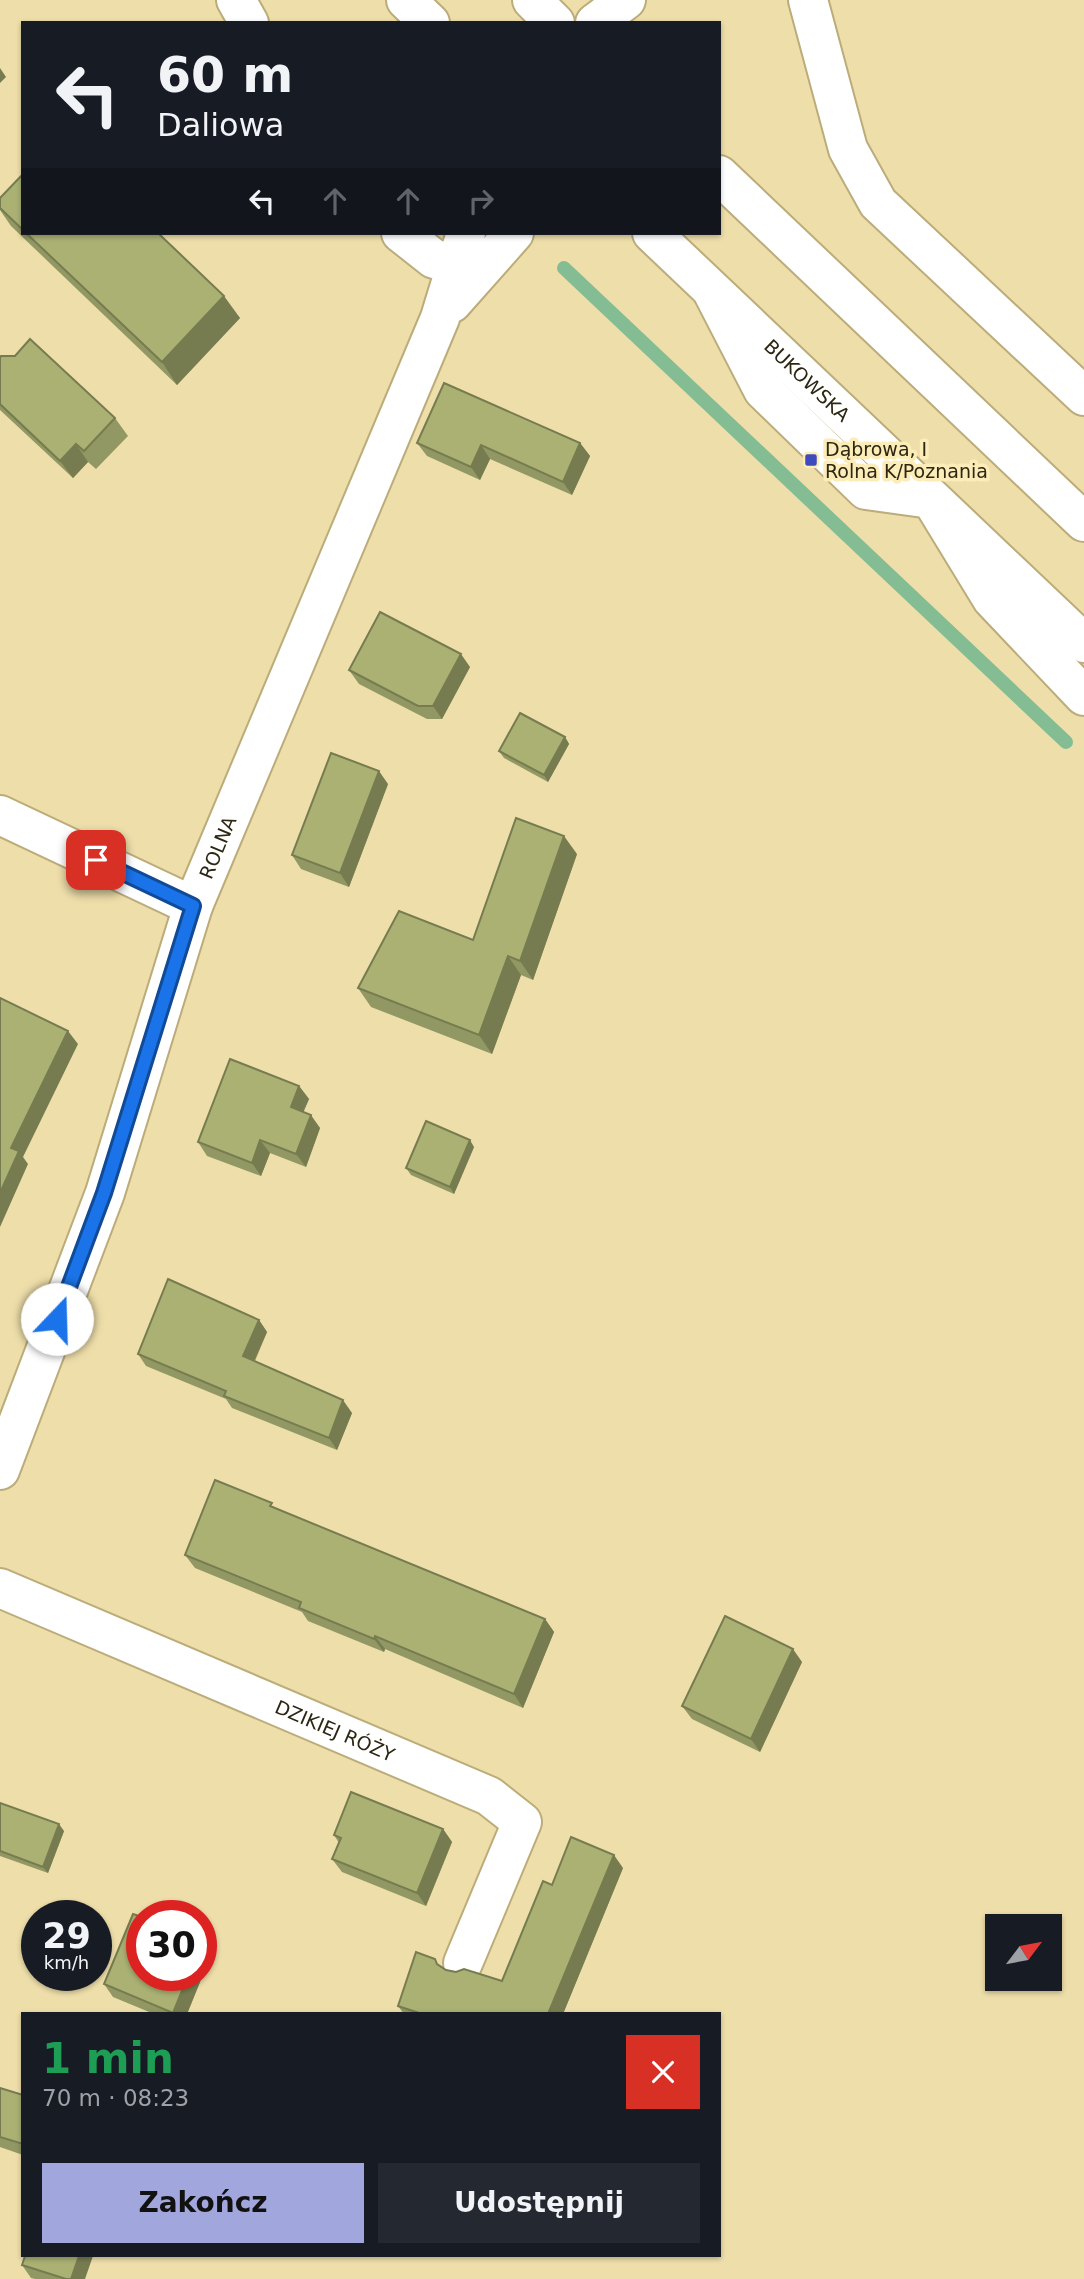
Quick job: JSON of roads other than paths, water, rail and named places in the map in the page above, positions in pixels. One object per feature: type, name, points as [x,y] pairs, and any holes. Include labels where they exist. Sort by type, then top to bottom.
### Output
[{"type":"street","points":[[236,0],[249,21]]},
{"type":"street","points":[[406,0],[428,21]]},
{"type":"street","points":[[531,0],[553,21]]},
{"type":"street","points":[[563,0],[568,21]]},
{"type":"street","points":[[598,21],[626,0]]},
{"type":"street","points":[[808,0],[848,149],[878,202],[1084,396]]},
{"type":"street","points":[[721,177],[1084,522]]},
{"type":"street","points":[[403,235],[433,259],[467,256]]},
{"type":"street","name":"ROLNA","points":[[0,1469],[104,1193],[193,906],[467,256],[510,235]]},
{"type":"street","name":"BUKOWSKA","points":[[654,235],[1084,643]]},
{"type":"street","points":[[931,499],[992,599],[1084,696]]},
{"type":"street","points":[[0,815],[193,906]]},
{"type":"street","name":"DZIKIEJ RÓŻY","points":[[0,1588],[489,1796],[522,1822],[463,1963]]},
{"type":"waterway","points":[[564,268],[1066,742]]},
{"type":"place","name":"Dąbrowa, I Rolna K/Poznania","points":[[811,460]]}]
